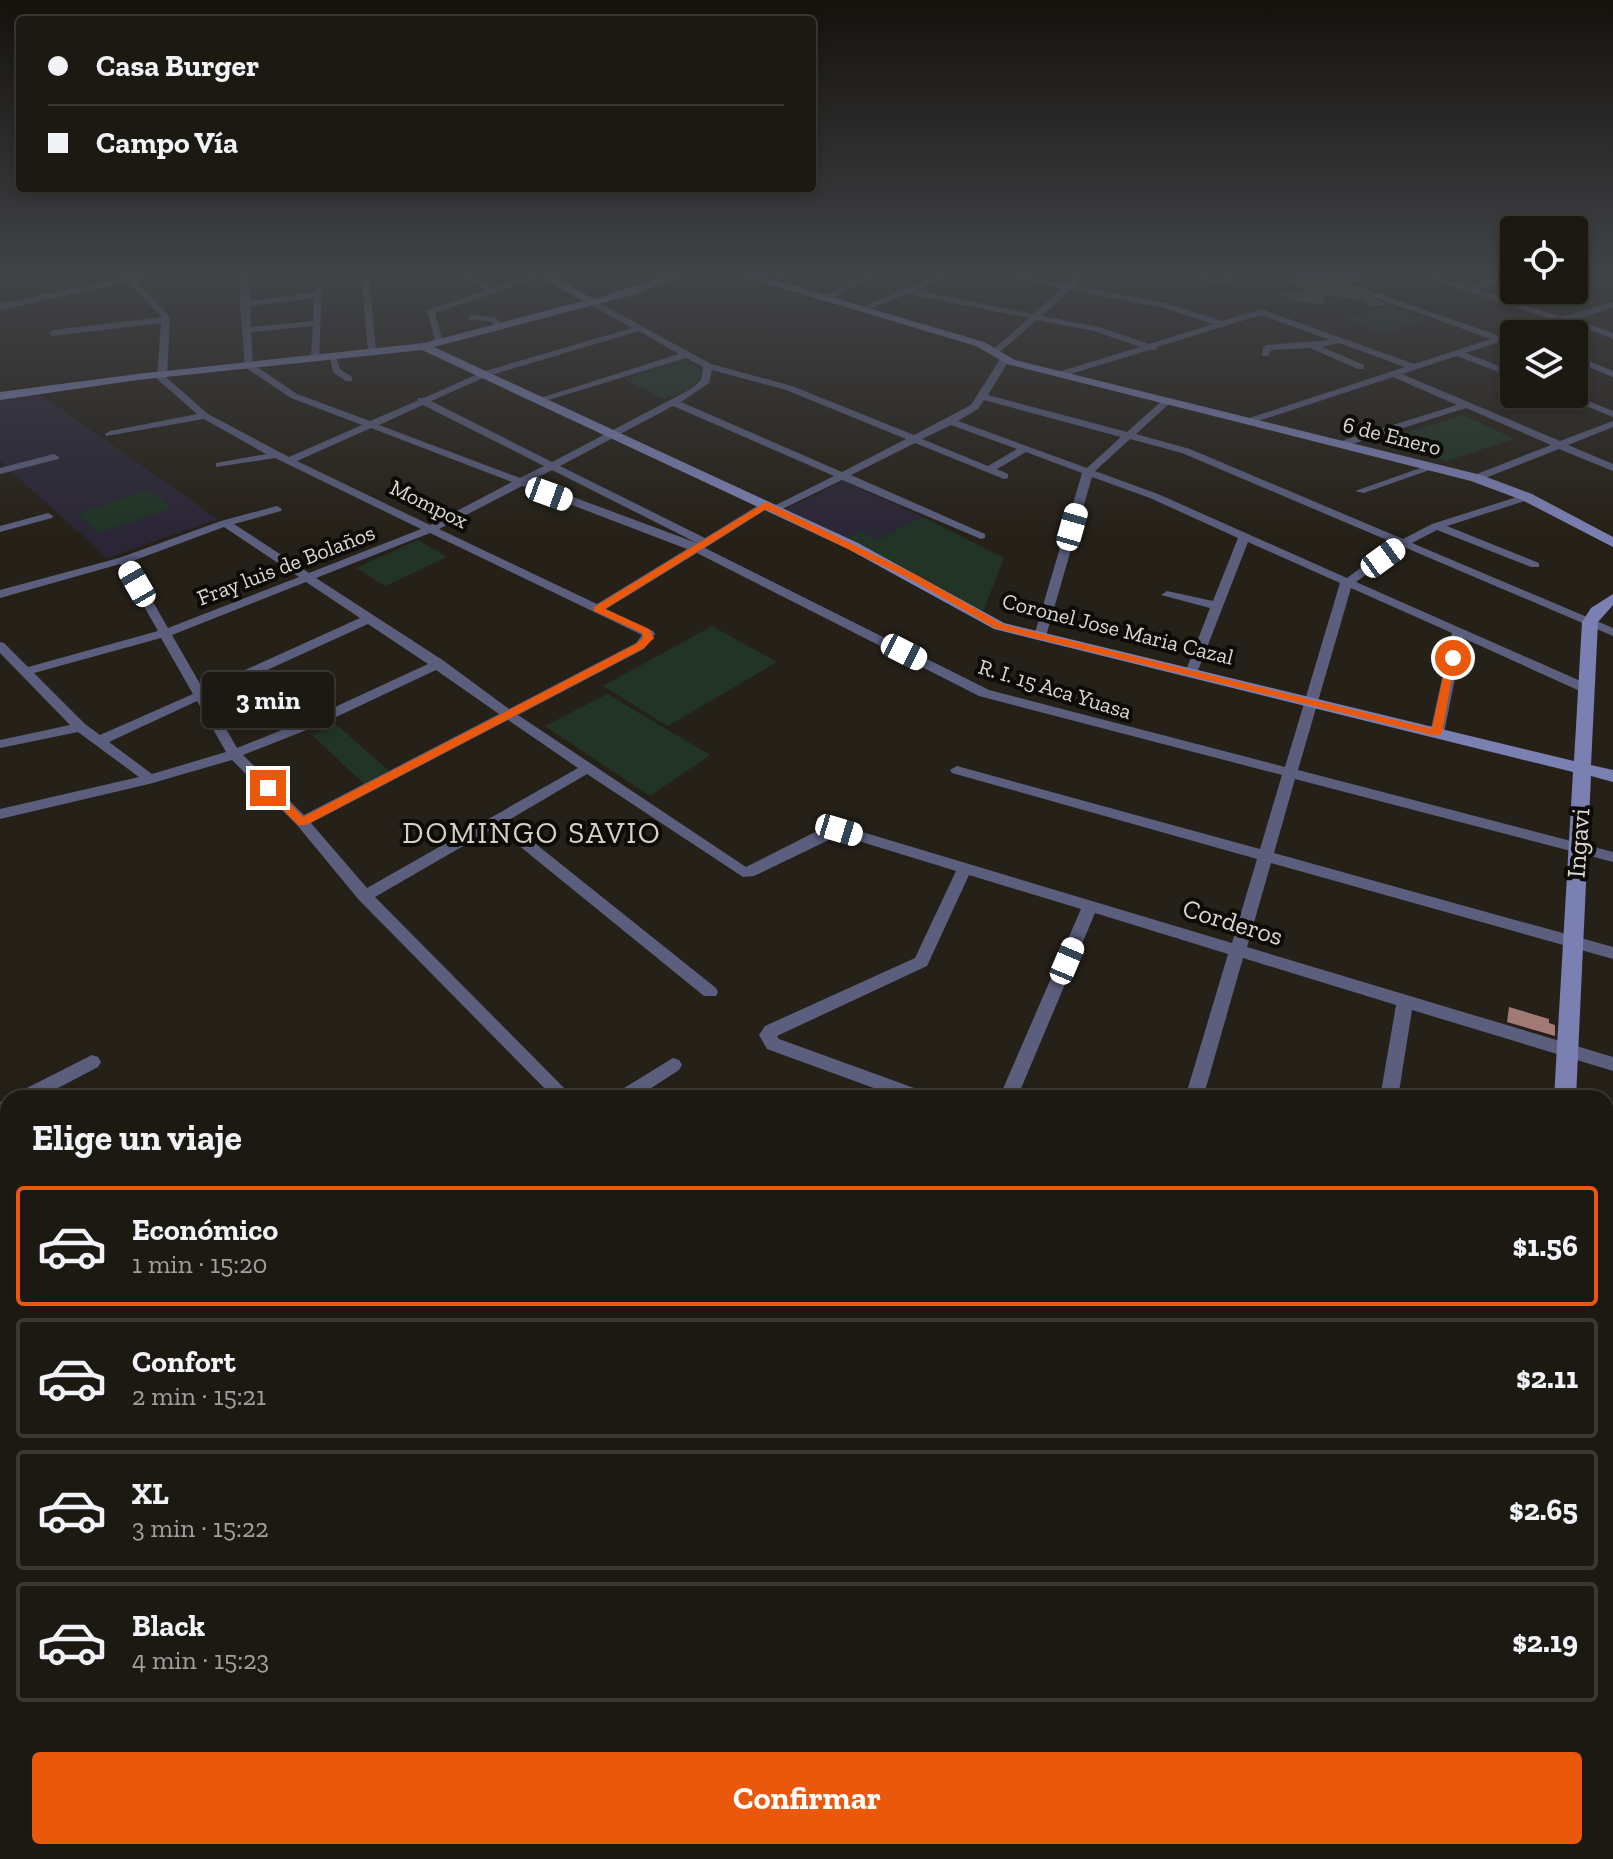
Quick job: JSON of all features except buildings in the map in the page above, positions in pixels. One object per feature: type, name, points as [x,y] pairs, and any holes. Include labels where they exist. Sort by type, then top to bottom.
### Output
[{"type":"main road","points":[[0,396],[299,360]]},
{"type":"main road","name":"Coronel Jose Maria Cazal","points":[[454,360],[771,507],[915,578],[999,626],[1613,776]]},
{"type":"main road","name":"6 de Enero","points":[[1014,360],[1476,478],[1527,497],[1613,543]]},
{"type":"main road","points":[[1590,622],[1596,611],[1613,598]]},
{"type":"main road","name":"Ingavi","points":[[1565,1090],[1590,622]]},
{"type":"street","points":[[163,374],[164,360]]},
{"type":"street","points":[[248,360],[248,365]]},
{"type":"street","points":[[333,360],[336,370],[349,379]]},
{"type":"street","points":[[289,461],[421,400],[485,374],[533,360]]},
{"type":"street","points":[[542,399],[670,360]]},
{"type":"street","points":[[695,360],[789,388],[1004,476]]},
{"type":"street","points":[[598,609],[771,507],[844,475],[968,412],[982,396],[999,360]]},
{"type":"street","points":[[1061,374],[1111,360]]},
{"type":"street","points":[[1345,360],[1361,367]]},
{"type":"street","points":[[1394,360],[1414,367]]},
{"type":"street","points":[[1249,421],[1437,360]]},
{"type":"street","points":[[1475,360],[1500,370]]},
{"type":"street","points":[[1588,364],[1613,374]]},
{"type":"street","name":"R. I. 15 Aca Yuasa","points":[[248,365],[307,403],[369,424],[520,484],[701,546],[984,693],[1613,857]]},
{"type":"street","name":"Fray luis de Bolaños","points":[[25,672],[166,633],[311,579],[431,529],[702,385],[708,366]]},
{"type":"street","name":"Mompox","points":[[163,374],[162,379],[205,416],[276,455],[646,631],[649,638],[640,646],[508,714]]},
{"type":"street","points":[[1394,374],[1613,468]]},
{"type":"street","points":[[982,396],[1186,451],[1613,632]]},
{"type":"street","points":[[421,400],[553,465],[701,546]]},
{"type":"street","points":[[1040,636],[1088,472],[1167,401]]},
{"type":"street","points":[[673,402],[981,536]]},
{"type":"street","points":[[1588,404],[1613,414]]},
{"type":"street","points":[[1342,444],[1466,405]]},
{"type":"street","points":[[110,434],[205,416]]},
{"type":"street","points":[[950,421],[1023,450],[1128,484],[1346,584],[1587,689]]},
{"type":"street","points":[[1476,478],[1613,424]]},
{"type":"street","points":[[988,470],[1023,450]]},
{"type":"street","points":[[220,465],[276,455]]},
{"type":"street","points":[[0,471],[54,457]]},
{"type":"street","points":[[1360,491],[1433,467]]},
{"type":"street","points":[[1196,1090],[1346,584],[1401,544],[1436,526],[1527,497]]},
{"type":"street","points":[[0,594],[123,560],[225,523],[277,509]]},
{"type":"street","points":[[0,529],[48,516]]},
{"type":"street","points":[[225,523],[439,664],[586,769],[365,896]]},
{"type":"street","points":[[1436,526],[1535,565]]},
{"type":"street","points":[[1191,673],[1244,537]]},
{"type":"street","points":[[123,560],[234,754],[302,822],[365,896],[557,1090]]},
{"type":"street","points":[[1167,595],[1217,606]]},
{"type":"street","points":[[97,742],[200,698],[370,618]]},
{"type":"street","points":[[1437,733],[1458,633]]},
{"type":"street","points":[[0,646],[6,661],[25,672],[80,727],[150,779]]},
{"type":"street","points":[[0,814],[150,779],[234,754],[310,725],[439,664]]},
{"type":"street","points":[[302,822],[508,714]]},
{"type":"street","points":[[0,744],[80,727]]},
{"type":"street","name":"Corderos","points":[[586,769],[743,872],[749,872],[824,834],[839,830],[1613,1064]]},
{"type":"street","points":[[957,770],[1613,953]]},
{"type":"street","points":[[497,820],[710,992]]},
{"type":"street","points":[[901,1090],[769,1040],[771,1031],[921,962],[965,868]]},
{"type":"street","points":[[1011,1090],[1090,906]]},
{"type":"street","points":[[1390,1090],[1405,1002]]},
{"type":"street","points":[[38,1090],[92,1062]]},
{"type":"street","points":[[634,1090],[673,1065]]},
{"type":"shaded area","points":[[38,393],[218,519],[107,558],[0,461],[0,400]]},
{"type":"shaded area","points":[[843,481],[923,517],[859,548],[786,509]]},
{"type":"green space","points":[[680,360],[701,368],[694,386],[663,399],[624,379]]},
{"type":"green space","points":[[1463,415],[1514,439],[1446,461],[1396,436]]},
{"type":"green space","points":[[149,489],[172,508],[99,533],[77,514]]},
{"type":"green space","points":[[923,517],[1004,558],[982,614],[847,537],[859,531],[876,540]]},
{"type":"green space","points":[[418,540],[447,557],[385,586],[356,568]]},
{"type":"green space","points":[[712,626],[777,662],[668,726],[603,686]]},
{"type":"green space","points":[[607,694],[710,755],[650,796],[545,726]]},
{"type":"green space","points":[[336,724],[389,771],[364,784],[312,735]]},
{"type":"district","name":"DOMINGO SAVIO","points":[[532,833]]},
{"type":"route","points":[[268,788],[302,822],[640,646],[649,638],[646,631],[598,609],[766,505],[915,578],[999,626],[1437,733],[1453,658]]}]
